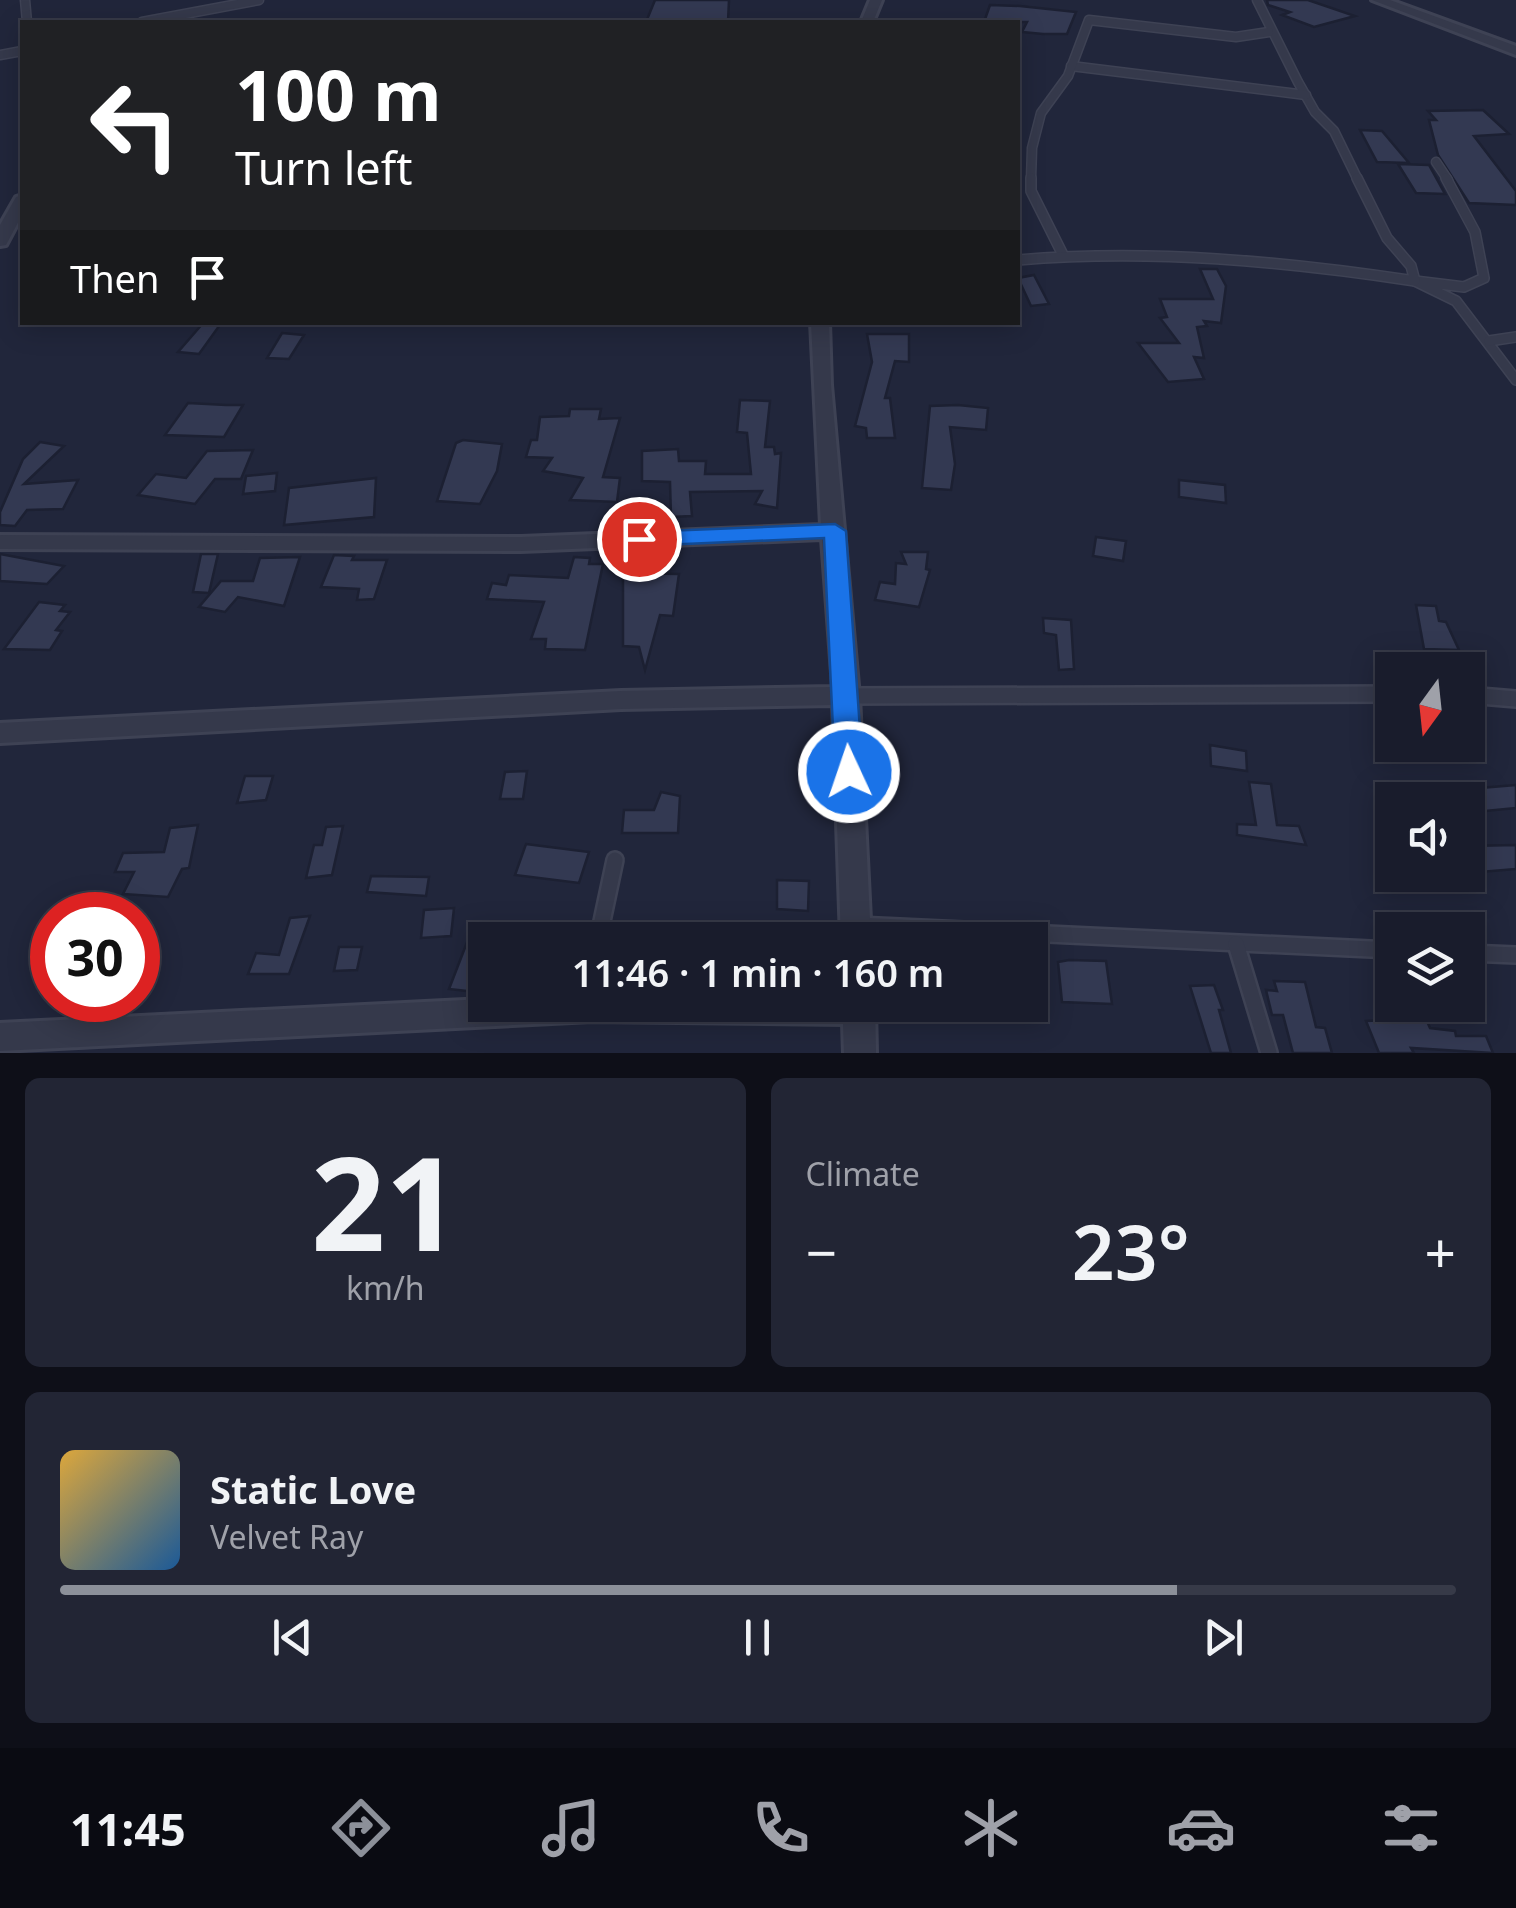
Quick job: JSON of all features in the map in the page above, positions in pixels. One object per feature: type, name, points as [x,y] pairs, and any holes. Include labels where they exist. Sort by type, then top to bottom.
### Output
[{"type":"street","points":[[1378,0],[1516,51]]},
{"type":"street","points":[[0,241],[20,204]]},
{"type":"street","points":[[820,325],[821,385],[846,696],[856,922]]},
{"type":"street","points":[[0,542],[521,544],[835,531]]},
{"type":"street","points":[[0,733],[602,701],[846,696]]},
{"type":"street","points":[[0,1037],[468,1012]]},
{"type":"street","points":[[859,1022],[860,1053]]},
{"type":"lane","points":[[153,20],[260,0]]},
{"type":"lane","points":[[1257,0],[1313,114],[1327,120],[1334,131],[1387,238],[1411,266],[1415,280],[1456,302],[1516,380]]},
{"type":"lane","points":[[1063,255],[1031,190],[1032,148],[1041,114],[1050,96],[1063,86],[1089,20],[1236,37],[1270,32]]},
{"type":"lane","points":[[1071,66],[1306,96]]},
{"type":"lane","points":[[1020,260],[1121,252],[1280,261],[1464,286],[1484,278],[1483,252],[1436,162]]},
{"type":"lane","points":[[1489,341],[1516,337]]},
{"type":"lane","points":[[846,696],[1375,694]]},
{"type":"lane","points":[[1485,694],[1516,700]]},
{"type":"lane","points":[[602,922],[615,860]]},
{"type":"lane","points":[[1048,938],[1375,949]]},
{"type":"lane","points":[[1236,944],[1269,1053]]},
{"type":"lane","points":[[1485,954],[1516,955]]},
{"type":"building","points":[[655,0],[729,0],[728,20],[647,20]]},
{"type":"building","points":[[1267,0],[1308,0],[1355,16],[1314,27],[1282,15],[1290,12],[1268,5]]},
{"type":"building","points":[[990,5],[1076,12],[1067,34],[1022,32],[1027,22],[1020,20],[985,20]]},
{"type":"building","points":[[1483,110],[1509,134],[1474,136],[1516,191],[1516,205],[1469,203],[1438,155],[1429,120],[1436,120],[1428,111]]},
{"type":"building","points":[[1360,130],[1382,131],[1409,163],[1377,162]]},
{"type":"building","points":[[1398,164],[1429,165],[1445,194],[1416,193]]},
{"type":"building","points":[[1200,269],[1217,269],[1226,286],[1221,323],[1204,321],[1207,326],[1197,327],[1204,358],[1194,357],[1204,379],[1168,382],[1138,343],[1179,343],[1160,318],[1167,317],[1160,299],[1213,299]]},
{"type":"building","points":[[1034,275],[1049,304],[1031,306],[1020,278]]},
{"type":"building","points":[[201,325],[220,325],[199,354],[178,352]]},
{"type":"building","points":[[282,333],[304,335],[289,359],[267,358]]},
{"type":"building","points":[[867,334],[909,334],[909,362],[895,361],[885,398],[890,398],[895,438],[867,438],[866,428],[855,426],[872,362]]},
{"type":"building","points":[[740,400],[770,401],[765,447],[774,447],[775,454],[781,453],[777,508],[755,504],[762,491],[690,492],[692,516],[671,517],[670,482],[642,481],[642,451],[678,449],[679,461],[706,461],[705,474],[751,474],[747,433],[737,432]]},
{"type":"building","points":[[188,403],[243,405],[224,437],[165,435]]},
{"type":"building","points":[[930,406],[988,408],[986,430],[950,427],[955,464],[951,490],[922,488]]},
{"type":"building","points":[[570,409],[601,409],[599,419],[620,418],[603,477],[620,478],[617,502],[570,500],[583,478],[543,471],[552,458],[526,457],[531,440],[537,440],[540,417],[569,416]]},
{"type":"building","points":[[463,440],[502,444],[497,471],[480,504],[437,501],[456,443]]},
{"type":"building","points":[[40,442],[64,446],[24,484],[78,480],[63,509],[27,510],[15,526],[0,525],[0,512],[23,459]]},
{"type":"building","points":[[253,450],[241,479],[215,479],[195,504],[138,495],[156,474],[186,478],[207,451]]},
{"type":"building","points":[[277,473],[275,491],[243,494],[246,476]]},
{"type":"building","points":[[376,478],[374,517],[284,525],[289,488]]},
{"type":"building","points":[[1179,480],[1225,485],[1226,503],[1179,497]]},
{"type":"building","points":[[1096,537],[1126,541],[1123,561],[1093,556]]},
{"type":"building","points":[[901,552],[928,552],[926,569],[930,570],[919,607],[875,600],[880,582],[895,584],[896,563],[906,564]]},
{"type":"building","points":[[0,554],[64,566],[47,584],[0,581]]},
{"type":"building","points":[[201,554],[218,554],[209,593],[193,592]]},
{"type":"building","points":[[334,555],[354,556],[352,560],[387,560],[374,599],[357,600],[359,589],[321,587]]},
{"type":"building","points":[[300,557],[284,606],[238,597],[225,612],[199,607],[221,581],[253,581],[260,558]]},
{"type":"building","points":[[574,557],[590,558],[589,564],[603,564],[585,650],[545,649],[546,639],[531,639],[544,602],[487,599],[492,583],[506,585],[509,575],[568,578]]},
{"type":"building","points":[[623,573],[679,574],[673,616],[660,615],[645,670],[639,647],[623,646]]},
{"type":"building","points":[[39,602],[65,605],[60,611],[70,612],[56,630],[62,631],[50,650],[4,649]]},
{"type":"building","points":[[1416,605],[1436,606],[1439,621],[1446,622],[1459,650],[1424,649]]},
{"type":"building","points":[[1043,618],[1071,620],[1074,669],[1059,670],[1056,635],[1044,633]]},
{"type":"building","points":[[1210,745],[1246,751],[1247,771],[1211,766]]},
{"type":"building","points":[[527,771],[523,799],[500,799],[505,772]]},
{"type":"building","points":[[245,776],[273,776],[266,800],[237,803]]},
{"type":"building","points":[[1249,782],[1271,784],[1277,825],[1299,826],[1306,845],[1237,835],[1237,824],[1256,825]]},
{"type":"building","points":[[1516,785],[1516,808],[1485,811],[1485,788]]},
{"type":"building","points":[[661,792],[680,796],[678,833],[622,833],[624,810],[654,810]]},
{"type":"building","points":[[198,825],[189,868],[182,869],[168,897],[160,896],[160,892],[124,892],[134,872],[115,872],[123,853],[164,852],[170,828]]},
{"type":"building","points":[[343,826],[332,875],[306,878],[314,845],[322,845],[326,827]]},
{"type":"building","points":[[526,844],[589,852],[579,883],[515,875]]},
{"type":"building","points":[[1516,845],[1516,869],[1485,872],[1485,846]]},
{"type":"building","points":[[371,876],[429,877],[426,896],[367,892]]},
{"type":"building","points":[[777,880],[809,881],[808,911],[777,909]]},
{"type":"building","points":[[454,908],[451,936],[421,938],[424,910]]},
{"type":"building","points":[[310,916],[289,974],[248,974],[256,953],[279,955],[290,918]]},
{"type":"building","points":[[468,940],[468,991],[449,989]]},
{"type":"building","points":[[339,947],[362,947],[357,970],[334,971]]},
{"type":"building","points":[[1106,961],[1112,1004],[1062,1002],[1058,962]]},
{"type":"building","points":[[1274,981],[1305,982],[1316,1027],[1325,1028],[1332,1053],[1293,1053],[1283,1015],[1272,1015],[1266,990],[1277,991]]},
{"type":"building","points":[[1214,985],[1231,1053],[1211,1053],[1190,986]]},
{"type":"building","points":[[1366,1021],[1427,1022],[1430,1028],[1455,1031],[1456,1036],[1486,1036],[1493,1053],[1411,1048],[1414,1053],[1379,1053]]},
{"type":"route","points":[[639,539],[835,531],[849,772]]}]
